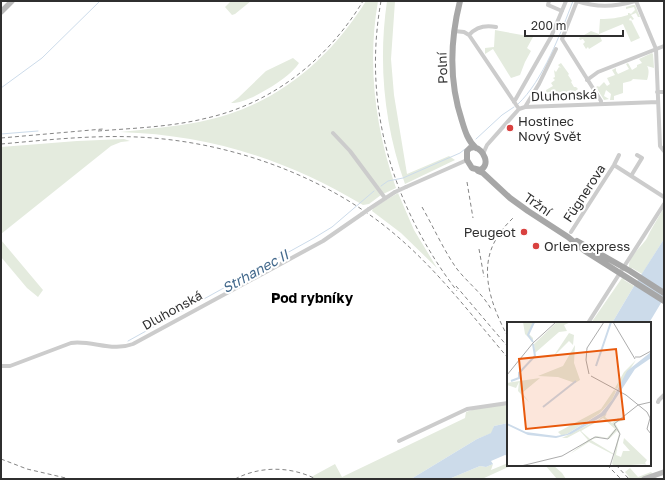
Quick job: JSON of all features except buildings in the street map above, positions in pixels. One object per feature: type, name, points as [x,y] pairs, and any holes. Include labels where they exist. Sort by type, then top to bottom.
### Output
[{"type":"main road","name":"Polní","points":[[460,1],[454,31],[452,56],[454,86],[458,109],[466,133],[469,140],[476,148]]},
{"type":"main road","points":[[1,12],[10,3]]},
{"type":"main road","name":"Polní","points":[[466,133],[467,151]]},
{"type":"main road","name":"Dluhonská","points":[[467,151],[472,147],[476,148]]},
{"type":"main road","points":[[467,151],[467,160],[470,167],[478,171],[483,168],[486,163],[483,154],[476,148]]},
{"type":"main road","name":"Tržní","points":[[486,163],[487,170],[499,187]]},
{"type":"main road","name":"Tržní","points":[[478,171],[483,173],[518,204],[569,234],[585,251],[621,270],[630,271],[664,293]]},
{"type":"main road","name":"Tržní","points":[[621,270],[626,277],[664,301]]},
{"type":"main road","points":[[644,479],[664,472]]},
{"type":"street","points":[[514,102],[551,37],[566,1]]},
{"type":"street","points":[[601,104],[601,101],[562,39],[577,1],[602,7],[619,6],[635,1],[656,49],[660,146],[664,151]]},
{"type":"street","points":[[549,3],[562,11]]},
{"type":"street","points":[[469,35],[472,31],[488,25],[496,27]]},
{"type":"street","points":[[454,31],[464,32],[469,35],[519,109]]},
{"type":"street","points":[[587,80],[598,72],[664,46]]},
{"type":"street","points":[[525,107],[539,84],[556,49]]},
{"type":"street","points":[[657,92],[664,92]]},
{"type":"street","name":"Dluhonská","points":[[476,148],[483,147],[487,144],[519,109],[525,107],[658,102]]},
{"type":"street","points":[[333,133],[350,151],[385,198]]},
{"type":"street","name":"Dluhonská","points":[[483,154],[487,144]]},
{"type":"street","name":"Fügnerova","points":[[569,234],[619,155]]},
{"type":"street","points":[[631,176],[642,158],[636,155]]},
{"type":"street","name":"Dluhonská","points":[[1,366],[10,366],[71,343],[86,342],[114,347],[122,347],[133,344],[323,241],[395,192],[467,160]]},
{"type":"street","points":[[614,165],[664,197]]},
{"type":"street","points":[[589,322],[664,204]]},
{"type":"street","points":[[658,402],[664,395]]},
{"type":"street","points":[[399,441],[470,408],[507,403]]},
{"type":"shaded area","points":[[231,1],[251,1],[232,15],[225,7]]},
{"type":"shaded area","points":[[366,1],[378,1],[373,48],[375,96],[383,142],[396,188],[381,195],[369,204],[363,205],[305,175],[276,162],[246,152],[185,138],[120,132],[170,127],[199,122],[226,115],[250,106],[274,94],[295,80],[334,44]]},
{"type":"shaded area","points":[[387,1],[395,1],[391,59],[394,95],[407,174],[449,156],[455,160],[405,184],[392,139],[385,94],[383,47]]},
{"type":"shaded area","points":[[635,5],[640,17],[638,17],[636,13],[631,15],[634,19],[629,19],[630,21],[631,20],[640,38],[631,42],[623,24],[599,34],[600,19],[611,19],[628,15],[628,13],[631,14],[635,10],[634,7],[626,9],[626,7]]},
{"type":"shaded area","points":[[495,30],[533,37],[527,48],[531,51],[520,75],[511,78],[493,49],[485,54],[485,48],[494,47]]},
{"type":"shaded area","points":[[591,31],[599,34],[602,41],[589,49],[588,47],[586,49],[583,44],[585,42],[583,39],[580,40],[579,38]]},
{"type":"shaded area","points":[[652,53],[654,68],[647,66],[649,71],[647,80],[633,79],[623,83],[623,93],[614,96],[614,100],[610,100],[611,94],[606,90],[604,96],[609,99],[604,100],[596,87],[599,87],[604,82],[607,86],[610,84],[607,78],[615,75],[612,70],[616,68],[618,74],[629,69],[626,64],[628,63],[632,70],[637,67],[637,65],[642,63],[639,59]]},
{"type":"shaded area","points":[[293,58],[299,63],[278,82],[248,99],[231,103],[266,71]]},
{"type":"shaded area","points":[[561,63],[569,74],[568,75],[574,87],[578,89],[573,93],[571,90],[565,93],[547,94],[546,90],[553,86],[551,83],[555,80],[553,78],[555,77],[554,70],[556,72],[559,67],[561,68],[558,65]]},
{"type":"shaded area","points":[[124,139],[130,141],[121,142],[111,146],[1,234],[1,147]]},
{"type":"shaded area","points":[[398,193],[414,230],[437,268],[401,233],[372,211],[373,208]]},
{"type":"shaded area","points":[[664,208],[664,239],[642,274],[632,268],[631,269],[629,267],[629,263],[633,255],[647,238]]},
{"type":"shaded area","points":[[1,240],[43,290],[38,297],[27,288],[1,257]]},
{"type":"shaded area","points":[[622,278],[634,286],[613,322],[592,322]]},
{"type":"shaded area","points":[[507,404],[507,423],[494,426],[492,433],[477,439],[411,479],[311,479],[313,476],[335,464],[342,477],[465,418],[466,412],[475,409]]},
{"type":"shaded area","points":[[507,463],[507,466],[511,466],[482,479],[449,479],[480,466],[486,467],[493,464],[491,470]]},
{"type":"shaded area","points":[[546,466],[554,466],[566,479],[557,479]]},
{"type":"shaded area","points":[[630,468],[638,477],[651,472],[658,479],[625,479],[629,477],[625,472]]},
{"type":"water","points":[[664,239],[664,298],[650,322],[613,322]]},
{"type":"water","points":[[507,423],[507,456],[505,455],[491,461],[493,464],[486,467],[480,466],[449,479],[411,479],[477,439],[491,433],[494,426]]},
{"type":"waterway","points":[[1,88],[42,58],[100,1]]},
{"type":"waterway","name":"Strhanec II","points":[[518,104],[535,83],[550,56],[573,1]]},
{"type":"waterway","name":"Strhanec II","points":[[476,139],[502,115],[514,107]]},
{"type":"waterway","points":[[1,134],[38,131]]},
{"type":"waterway","name":"Strhanec II","points":[[381,186],[388,181],[403,178],[460,153],[465,149]]},
{"type":"waterway","name":"Strhanec II","points":[[128,341],[314,238],[332,227],[374,191]]},
{"type":"railway","points":[[98,131],[153,127],[193,121],[231,111],[254,102],[297,76],[316,60],[349,22],[363,1]]},
{"type":"railway","points":[[381,1],[376,40],[376,79],[380,117],[388,154],[400,190],[415,225],[435,259],[457,291]]},
{"type":"railway","points":[[1,138],[103,129]]},
{"type":"railway","points":[[1,144],[69,138],[137,137],[172,140],[207,146],[242,154],[276,166],[341,196],[370,215],[398,237],[442,280],[507,357]]},
{"type":"railway","points":[[467,182],[473,218]]},
{"type":"railway","points":[[422,207],[452,262],[491,309]]},
{"type":"railway","points":[[507,335],[497,315],[493,302],[488,278],[488,265],[490,253],[497,237],[514,217]]},
{"type":"railway","points":[[479,249],[484,277]]},
{"type":"railway","points":[[456,286],[507,346]]},
{"type":"railway","points":[[1,459],[27,469],[70,479]]},
{"type":"railway","points":[[608,466],[621,479]]},
{"type":"railway","points":[[617,466],[629,479]]},
{"type":"railway","points":[[235,479],[255,472],[275,469],[296,472],[316,479]]},
{"type":"place","name":"Hostinec Nový Svět","points":[[510,128]]},
{"type":"place","name":"Peugeot","points":[[524,232]]},
{"type":"place","name":"Orlen express","points":[[536,246]]},
{"type":"district","name":"Pod rybníky","points":[[312,297]]}]
